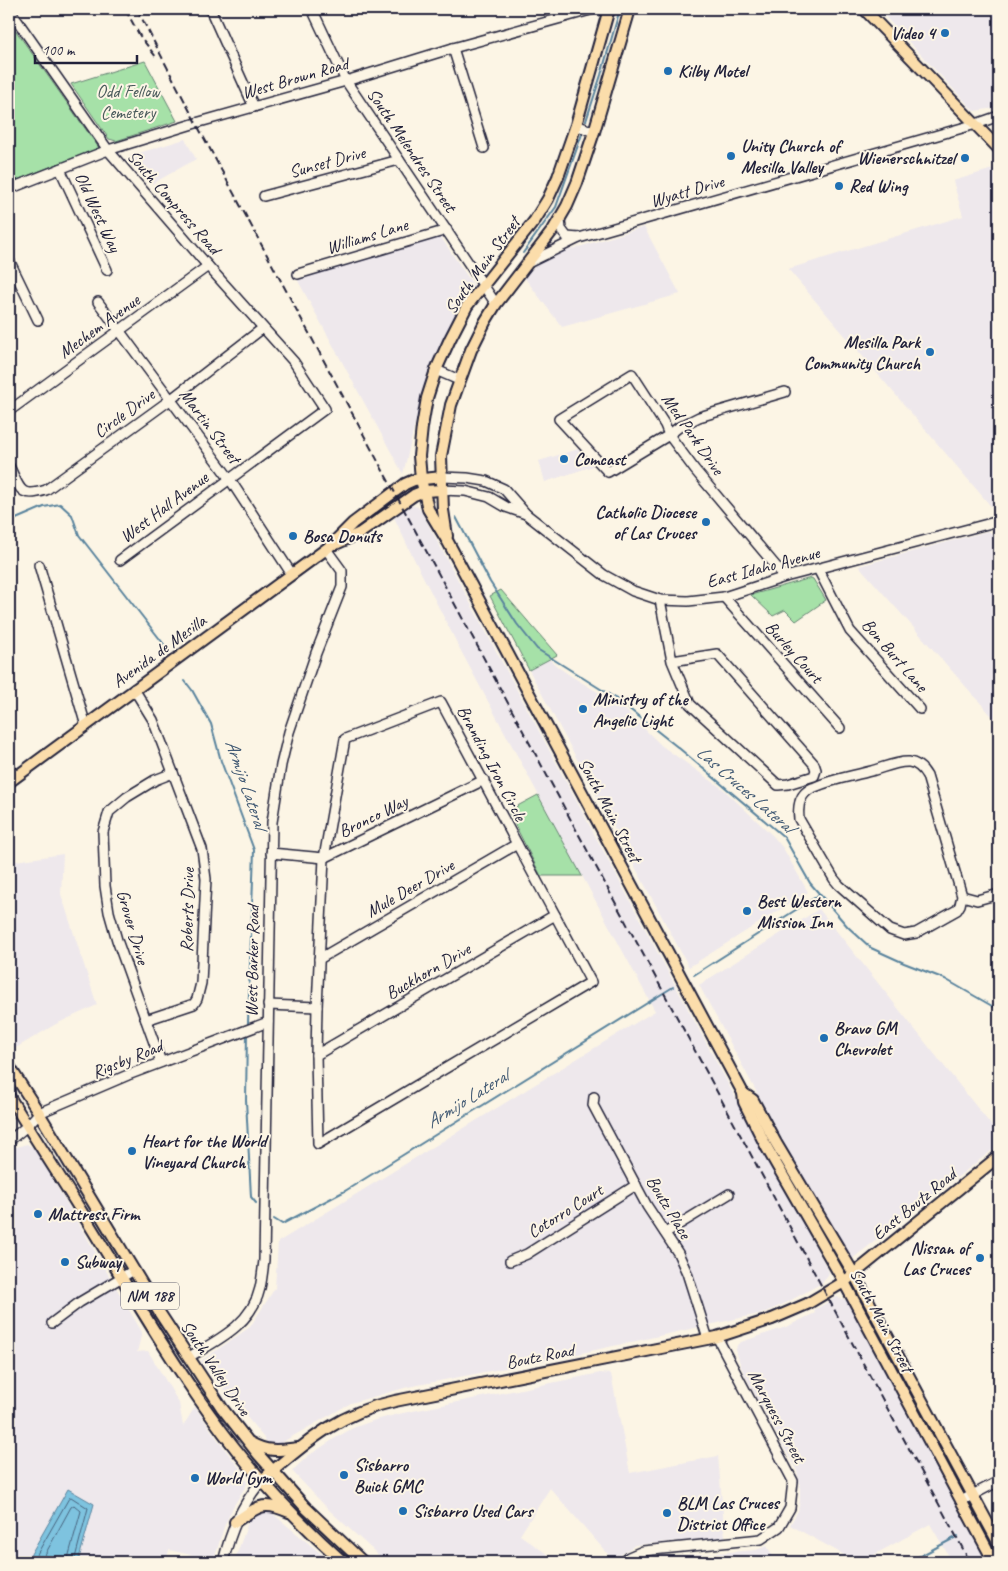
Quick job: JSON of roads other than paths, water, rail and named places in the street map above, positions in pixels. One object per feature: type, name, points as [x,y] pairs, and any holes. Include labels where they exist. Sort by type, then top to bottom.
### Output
[{"type":"main road","name":"South Main Street","points":[[609,9],[576,125],[548,199],[535,220],[484,287],[467,306],[436,370],[427,398],[419,456],[428,509],[448,542],[743,1093],[744,1102],[767,1148],[844,1282],[994,1562]]},
{"type":"main road","name":"South Main Street","points":[[448,542],[443,510],[441,456],[451,405],[459,380],[471,350],[496,304],[554,230],[577,183],[630,9]]},
{"type":"main road","points":[[864,9],[999,149]]},
{"type":"main road","name":"Avenida de Mesilla","points":[[12,780],[328,548],[353,523],[394,491],[414,480],[442,477]]},
{"type":"main road","name":"Avenida de Mesilla","points":[[328,548],[360,533],[414,495],[424,491],[442,490]]},
{"type":"main road","name":"South Valley Drive","points":[[9,1066],[134,1270],[222,1408],[248,1442],[306,1508],[364,1562]]},
{"type":"main road","name":"South Main Street","points":[[743,1093],[752,1100],[854,1274],[999,1544]]},
{"type":"main road","name":"South Valley Drive","points":[[9,1096],[177,1365],[211,1416],[262,1480],[292,1513],[343,1562]]},
{"type":"main road","name":"East Boutz Road","points":[[825,1293],[844,1282],[999,1156]]},
{"type":"main road","name":"Boutz Road","points":[[262,1480],[330,1426],[361,1410],[712,1338],[772,1319],[807,1304],[825,1293]]},
{"type":"main road","points":[[248,1442],[261,1449],[278,1451],[300,1448]]},
{"type":"main road","points":[[235,1522],[259,1507],[266,1505],[276,1506],[292,1513]]},
{"type":"street","name":"South Compress Road","points":[[9,9],[108,150],[294,362],[325,408]]},
{"type":"street","points":[[210,9],[254,107]]},
{"type":"street","name":"South Melendres Street","points":[[312,9],[346,81],[496,304]]},
{"type":"street","name":"West Brown Road","points":[[9,189],[108,150],[453,48],[594,9]]},
{"type":"street","points":[[453,48],[484,148]]},
{"type":"street","name":"Wyatt Drive","points":[[530,262],[579,238],[999,116]]},
{"type":"street","points":[[576,125],[594,132]]},
{"type":"street","name":"Sunset Drive","points":[[264,196],[399,160]]},
{"type":"street","name":"Old West Way","points":[[60,169],[107,270]]},
{"type":"street","points":[[560,219],[561,229],[567,237],[579,238]]},
{"type":"street","name":"Williams Lane","points":[[298,274],[446,230]]},
{"type":"street","points":[[9,260],[38,320]]},
{"type":"street","name":"Mechem Avenue","points":[[9,411],[208,266]]},
{"type":"street","name":"Martin Street","points":[[98,302],[229,478],[292,574]]},
{"type":"street","name":"Circle Drive","points":[[9,466],[21,489],[27,494],[46,490],[170,400],[264,328]]},
{"type":"street","points":[[436,370],[459,380]]},
{"type":"street","name":"Med Park Drive","points":[[669,435],[608,472],[559,419],[632,374],[665,425],[669,435],[695,470],[785,577]]},
{"type":"street","points":[[669,435],[679,427],[699,417],[785,392]]},
{"type":"street","name":"West Hall Avenue","points":[[120,560],[325,408]]},
{"type":"street","name":"East Idaho Avenue","points":[[442,477],[486,481],[504,489],[526,514],[604,575],[633,591],[660,600],[688,601],[724,597],[785,577],[999,523]]},
{"type":"street","name":"East Idaho Avenue","points":[[442,490],[464,491],[488,497],[506,507],[526,514]]},
{"type":"street","name":"West Barker Road","points":[[189,1358],[232,1332],[247,1315],[260,1289],[264,1260],[272,822],[276,792],[289,732],[316,653],[342,587],[342,572],[328,548]]},
{"type":"street","points":[[39,565],[86,726]]},
{"type":"street","name":"Bon Burt Lane","points":[[818,569],[850,631],[920,709]]},
{"type":"street","name":"Burley Court","points":[[724,597],[840,728]]},
{"type":"street","points":[[660,600],[672,661],[690,704],[778,785],[814,776],[816,770],[814,764],[717,654],[672,661]]},
{"type":"street","name":"Roberts Drive","points":[[134,689],[153,720],[202,849],[206,879],[202,983],[197,1000],[194,1004],[146,1020]]},
{"type":"street","name":"Branding Iron Circle","points":[[441,702],[484,780],[591,982],[318,1144],[317,1007],[324,858],[345,739],[441,702]]},
{"type":"street","points":[[909,762],[916,764],[927,776],[962,896],[957,910],[916,933],[904,935],[890,930],[839,886],[834,879],[800,819],[798,812],[802,797],[806,791],[830,782],[895,764],[909,762]]},
{"type":"street","points":[[9,768],[12,780]]},
{"type":"street","name":"Grover Drive","points":[[161,1062],[116,940],[105,886],[103,832],[110,812],[127,797],[154,780],[173,773]]},
{"type":"street","name":"Bronco Way","points":[[271,853],[324,858],[484,780]]},
{"type":"street","name":"Mule Deer Drive","points":[[319,959],[517,844]]},
{"type":"street","points":[[962,896],[977,900],[999,894]]},
{"type":"street","name":"Buckhorn Drive","points":[[316,1055],[556,915]]},
{"type":"street","points":[[268,1005],[317,1007]]},
{"type":"street","name":"Rigsby Road","points":[[9,1141],[39,1113],[161,1062],[268,1022]]},
{"type":"street","name":"Boutz Place","points":[[594,1096],[593,1105],[647,1206],[678,1253],[712,1338]]},
{"type":"street","name":"Cotorro Court","points":[[510,1261],[527,1254],[636,1185]]},
{"type":"street","points":[[665,1234],[729,1194]]},
{"type":"street","points":[[52,1323],[80,1302],[134,1270]]},
{"type":"street","name":"Marquess Street","points":[[624,1562],[629,1557],[643,1551],[761,1540],[779,1527],[790,1508],[793,1481],[712,1338]]},
{"type":"street","points":[[223,1562],[235,1522],[262,1480]]},
{"type":"street","points":[[961,1501],[999,1481]]},
{"type":"water","points":[[68,1489],[94,1504],[78,1562],[29,1562],[31,1554]]},
{"type":"waterway","name":"Las Cruces Lateral","points":[[586,121],[620,9]]},
{"type":"waterway","name":"Las Cruces Lateral","points":[[523,253],[556,207],[582,134]]},
{"type":"waterway","name":"Armijo Lateral","points":[[9,522],[44,507],[60,504],[72,515],[79,535],[166,647]]},
{"type":"waterway","name":"Las Cruces Lateral","points":[[456,517],[490,582],[517,624],[537,649],[618,700],[680,749],[784,837],[810,883],[848,927],[871,948],[945,979],[999,1010]]},
{"type":"waterway","name":"Armijo Lateral","points":[[185,681],[211,724],[221,761],[254,850],[248,1023]]},
{"type":"waterway","name":"Armijo Lateral","points":[[694,975],[819,895]]},
{"type":"waterway","name":"Armijo Lateral","points":[[274,1219],[282,1224],[345,1191],[673,987]]},
{"type":"waterway","name":"Armijo Lateral","points":[[247,1032],[246,1100],[251,1197],[256,1203]]},
{"type":"waterway","points":[[909,1562],[958,1536]]},
{"type":"railway","points":[[125,9],[140,36],[156,57]]},
{"type":"railway","points":[[137,9],[196,123],[970,1562]]},
{"type":"place","name":"Video 4","points":[[945,33]]},
{"type":"place","name":"Kilby Motel","points":[[668,71]]},
{"type":"place","name":"Unity Church of Mesilla Valley","points":[[731,156]]},
{"type":"place","name":"Wienerschnitzel","points":[[965,158]]},
{"type":"place","name":"Red Wing","points":[[839,186]]},
{"type":"place","name":"Mesilla Park Community Church","points":[[930,352]]},
{"type":"place","name":"Comcast","points":[[564,459]]},
{"type":"place","name":"Catholic Diocese of Las Cruces","points":[[706,522]]},
{"type":"place","name":"Bosa Donuts","points":[[293,536]]},
{"type":"place","name":"Ministry of the Angelic Light","points":[[583,709]]},
{"type":"place","name":"Best Western Mission Inn","points":[[747,911]]},
{"type":"place","name":"Bravo GM Chevrolet","points":[[824,1038]]},
{"type":"place","name":"Heart for the World Vineyard Church","points":[[132,1151]]},
{"type":"place","name":"Mattress Firm","points":[[38,1214]]},
{"type":"place","name":"Nissan of Las Cruces","points":[[980,1258]]},
{"type":"place","name":"Subway","points":[[65,1262]]},
{"type":"place","name":"Sisbarro Buick GMC","points":[[344,1475]]},
{"type":"place","name":"World Gym","points":[[195,1478]]},
{"type":"place","name":"Sisbarro Used Cars","points":[[403,1511]]},
{"type":"place","name":"BLM Las Cruces District Office","points":[[667,1513]]},
{"type":"park label","name":"Odd Fellow Cemetery","points":[[128,101]]}]
